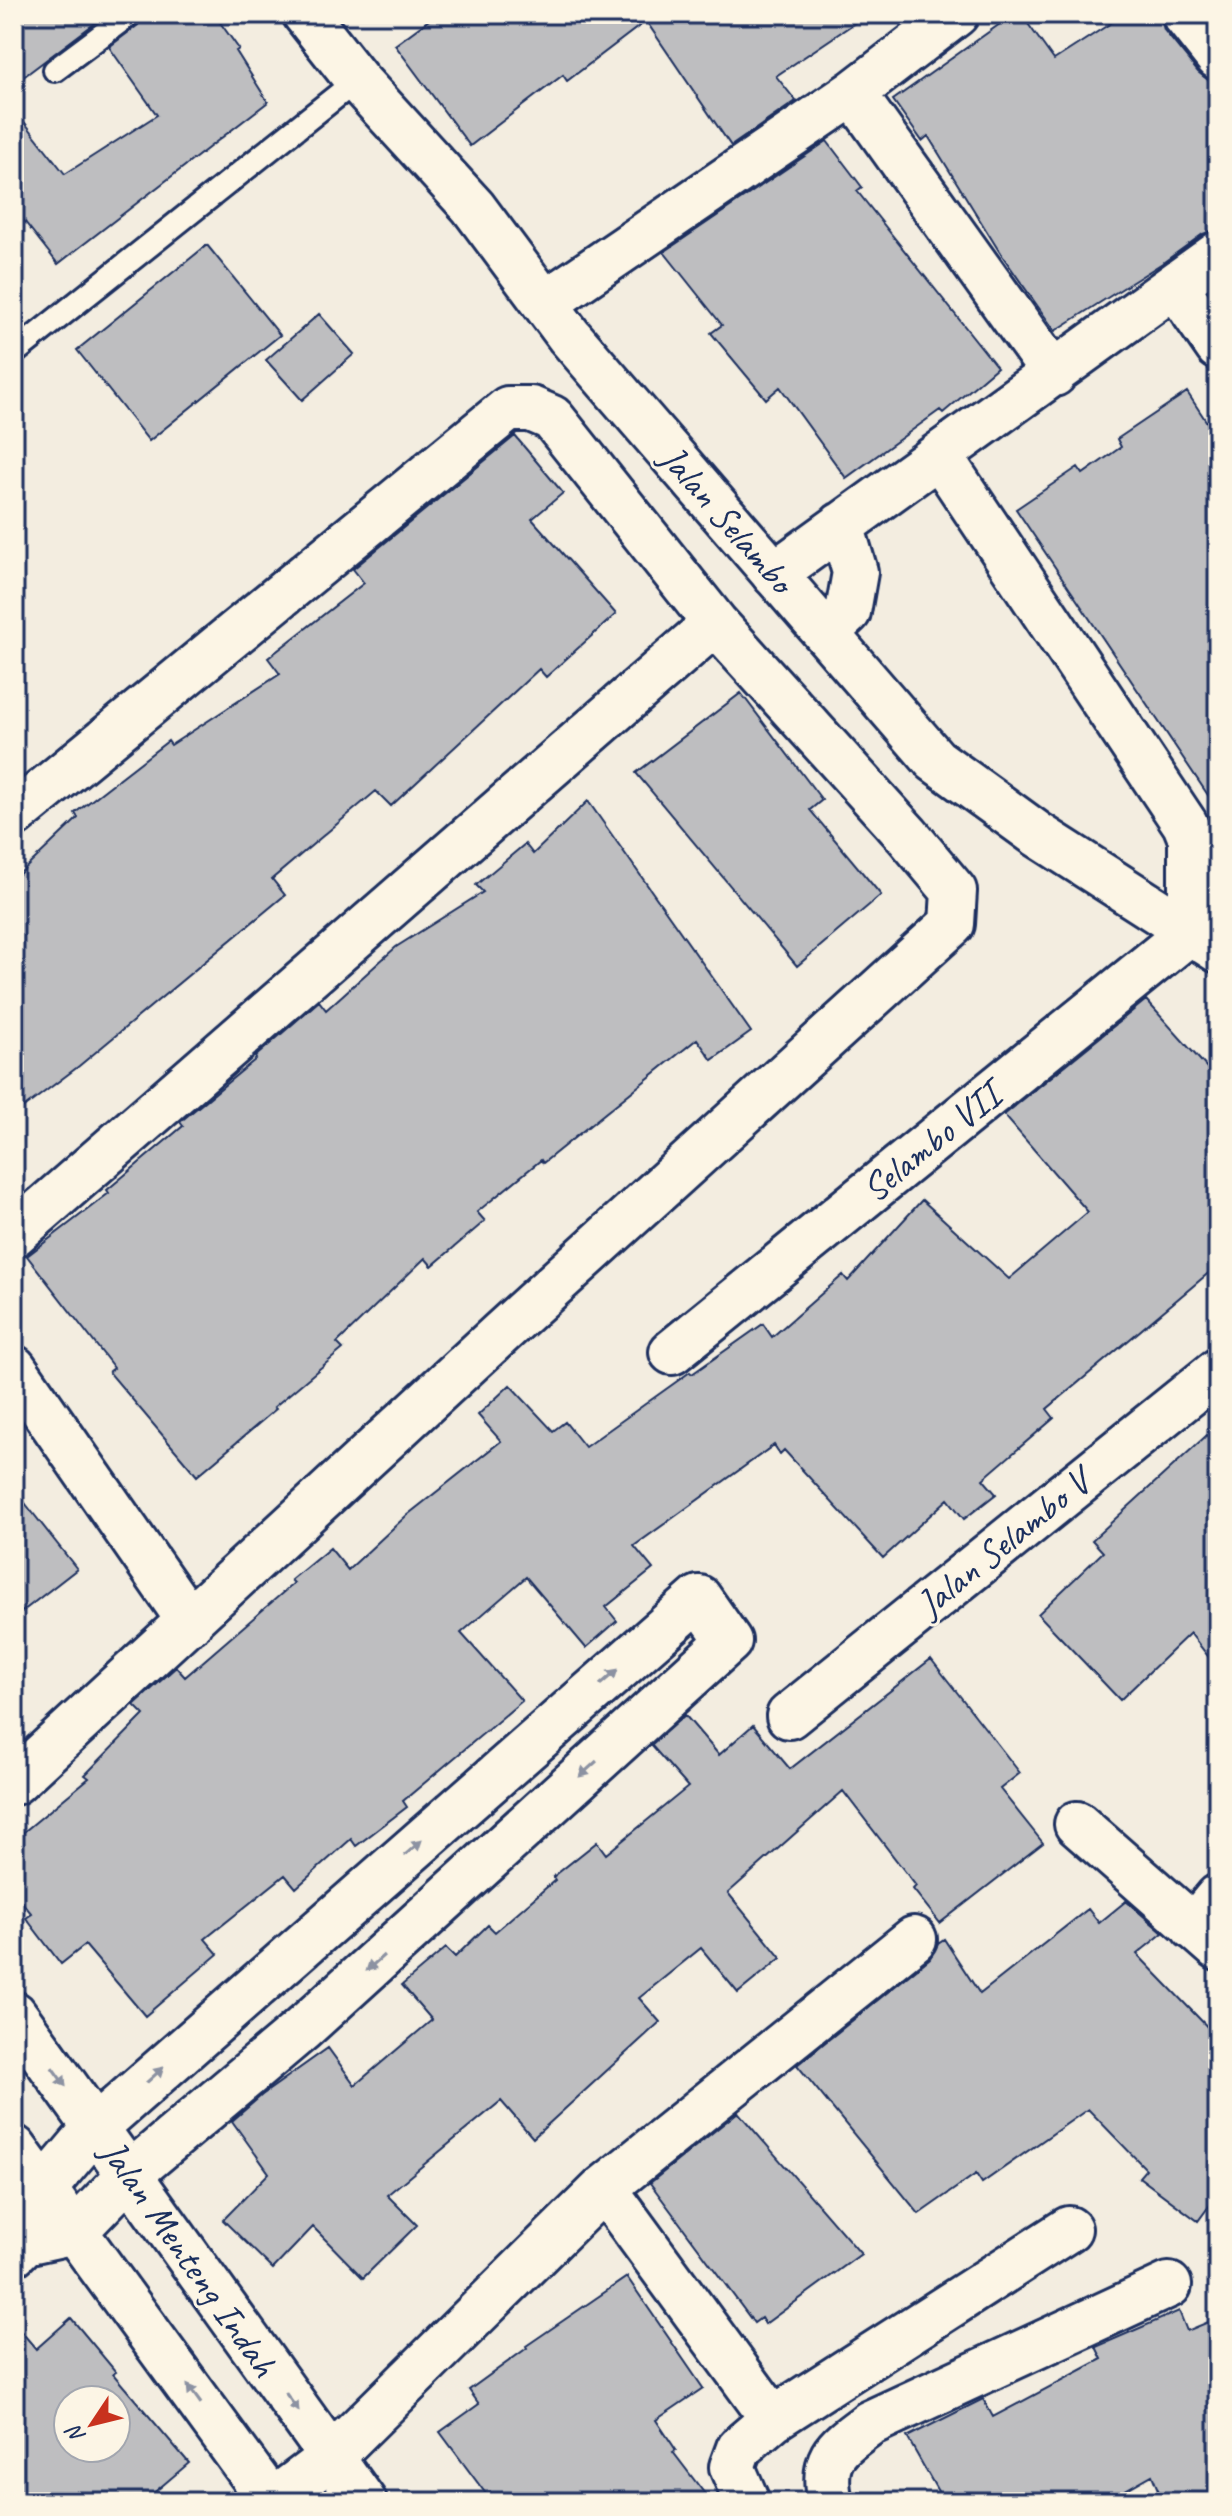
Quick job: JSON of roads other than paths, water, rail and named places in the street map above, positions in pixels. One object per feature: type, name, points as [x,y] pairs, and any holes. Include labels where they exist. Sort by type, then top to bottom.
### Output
[{"type":"street","name":"Jalan Selambo","points":[[305,14],[357,80],[473,207],[569,336],[935,760],[1037,834],[1204,940]]},
{"type":"street","points":[[545,303],[853,93],[956,14]]},
{"type":"street","points":[[1184,14],[1218,57]]},
{"type":"street","points":[[853,93],[1054,374]]},
{"type":"street","points":[[774,574],[1218,254]]},
{"type":"street","points":[[1175,285],[1218,347]]},
{"type":"street","points":[[14,815],[508,409],[531,409],[552,418],[715,623],[954,891],[952,924],[502,1332],[14,1782]]},
{"type":"street","points":[[939,455],[1185,824],[1191,839],[1204,940]]},
{"type":"street","points":[[826,633],[848,612],[855,572],[841,525]]},
{"type":"street","points":[[14,1234],[715,623]]},
{"type":"street","name":"Selambo VII","points":[[672,1352],[1204,940]]},
{"type":"street","points":[[14,1368],[190,1622]]},
{"type":"street","name":"Jalan Selambo V","points":[[789,1716],[1218,1371]]},
{"type":"street","points":[[699,1598],[729,1641],[301,2030],[130,2174],[75,2231],[20,2248],[43,2190],[96,2127],[699,1598]]},
{"type":"street","points":[[1077,1824],[1210,1924]]},
{"type":"street","points":[[364,1891],[409,1931]]},
{"type":"street","points":[[272,2502],[331,2457],[604,2188],[914,1939]]},
{"type":"street","name":"Jalan Menteng Indah","points":[[14,2014],[364,2502]]},
{"type":"street","name":"Jalan Menteng Indah","points":[[14,2148],[272,2502]]},
{"type":"street","points":[[604,2188],[773,2419]]},
{"type":"street","points":[[747,2502],[732,2467],[739,2448],[773,2419],[1069,2229]]},
{"type":"street","points":[[830,2502],[827,2467],[836,2448],[870,2423],[1169,2285]]},
{"type":"lane","points":[[55,70],[130,14]]},
{"type":"lane","points":[[14,353],[357,80]]}]
